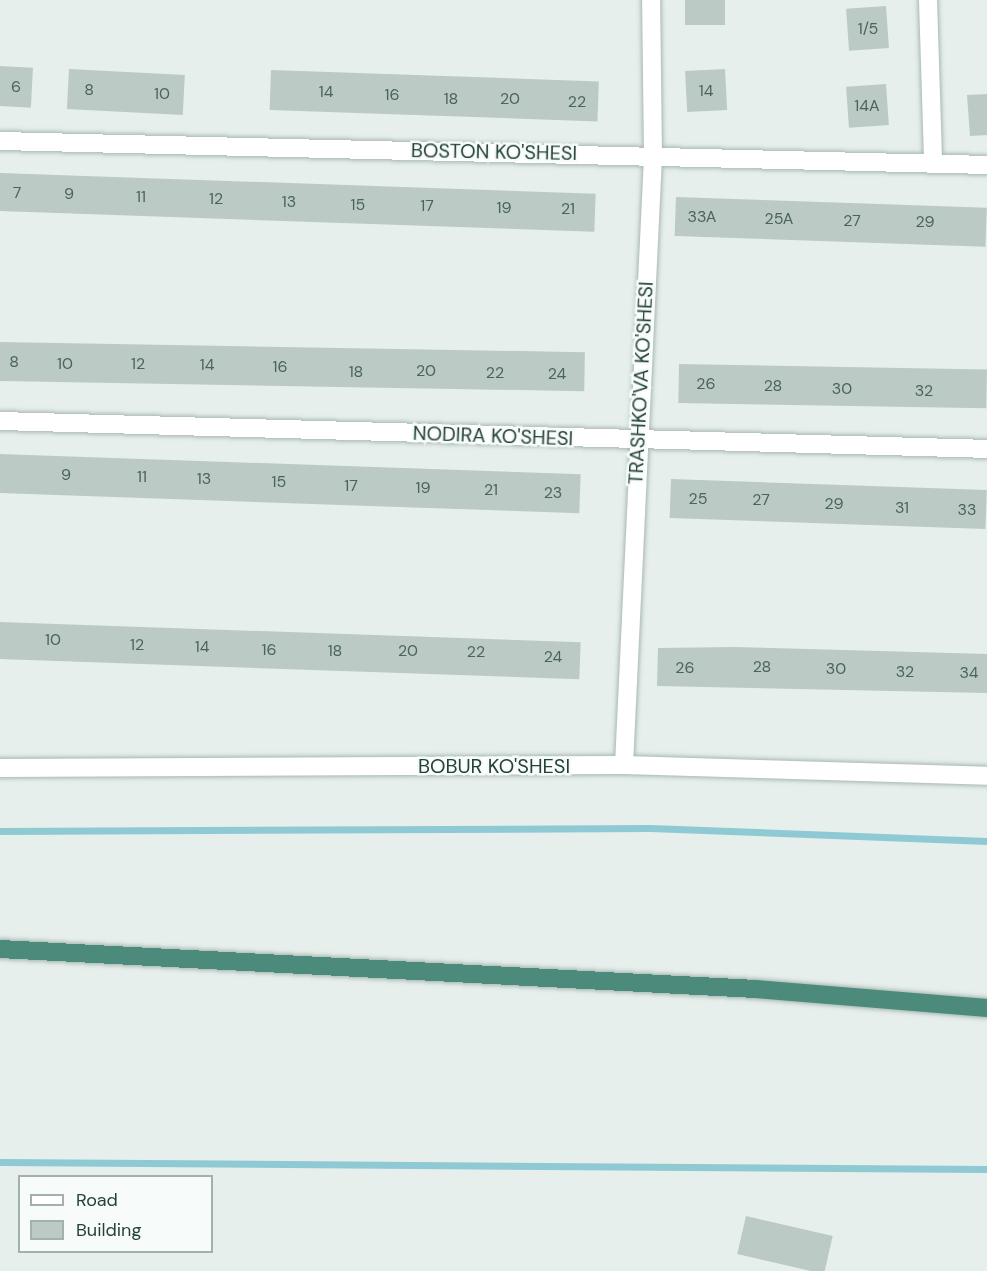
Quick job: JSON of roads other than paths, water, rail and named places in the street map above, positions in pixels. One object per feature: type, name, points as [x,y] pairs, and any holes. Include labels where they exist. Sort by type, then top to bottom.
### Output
[{"type":"highway","points":[[0,949],[755,988],[987,1008]]},
{"type":"street","name":"TRASHKO'VA KO'SHESI","points":[[624,765],[653,156],[651,0]]},
{"type":"street","points":[[928,0],[933,163]]},
{"type":"street","name":"BOSTON KO'SHESI","points":[[0,141],[987,165]]},
{"type":"street","name":"NODIRA KO'SHESI","points":[[0,422],[987,449]]},
{"type":"street","name":"BOBUR KO'SHESI","points":[[0,768],[624,765],[987,776]]},
{"type":"waterway","points":[[0,831],[650,828],[987,841]]},
{"type":"waterway","points":[[0,1162],[987,1169]]}]
